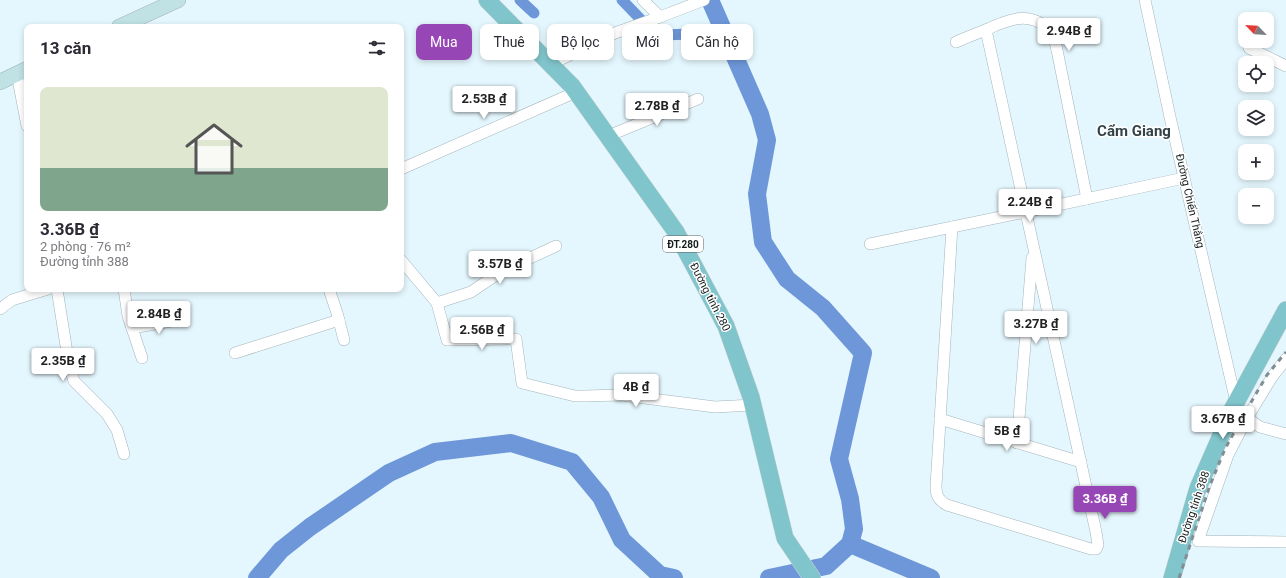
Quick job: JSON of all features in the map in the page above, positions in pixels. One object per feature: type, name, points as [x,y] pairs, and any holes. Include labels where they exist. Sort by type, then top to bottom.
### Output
[{"type":"main road","name":"Đường tỉnh 280","points":[[487,0],[572,86],[676,232],[726,326],[753,405],[786,539],[812,578]]},
{"type":"main road","name":"Đường tỉnh 388","points":[[1172,578],[1198,488],[1239,410],[1286,310]]},
{"type":"street","points":[[126,24],[178,0]]},
{"type":"street","points":[[643,0],[660,17]]},
{"type":"street","points":[[551,64],[615,33],[704,0]]},
{"type":"street","name":"Đường Chiến Thắng","points":[[1146,0],[1184,178],[1239,410]]},
{"type":"street","points":[[956,42],[1018,18],[1036,21],[1044,25],[1051,32],[1055,40],[1087,199]]},
{"type":"street","points":[[952,227],[936,492],[941,501],[947,505],[1091,549],[1096,549],[1098,545],[1096,532],[986,30]]},
{"type":"street","points":[[1249,48],[1286,66]]},
{"type":"street","points":[[0,82],[22,72],[24,94]]},
{"type":"street","points":[[404,168],[576,92]]},
{"type":"street","points":[[608,136],[698,99]]},
{"type":"street","points":[[870,244],[1184,178]]},
{"type":"street","points":[[437,303],[471,292],[502,271],[556,246]]},
{"type":"street","points":[[1017,443],[1033,246]]},
{"type":"street","points":[[404,264],[437,303],[447,340],[516,339],[522,383],[575,396],[621,395],[715,407],[753,405]]},
{"type":"street","points":[[0,309],[12,300],[38,292]]},
{"type":"street","points":[[57,292],[69,365],[74,381],[107,414],[117,430],[124,454]]},
{"type":"street","points":[[124,292],[128,316],[142,358]]},
{"type":"street","points":[[329,292],[344,340]]},
{"type":"street","points":[[132,328],[183,319]]},
{"type":"street","points":[[235,352],[339,320]]},
{"type":"street","points":[[1286,359],[1272,377],[1239,410],[1224,466],[1198,541],[1286,542]]},
{"type":"street","points":[[1239,410],[1260,427],[1286,434]]},
{"type":"street","points":[[940,419],[1081,462]]},
{"type":"waterway","points":[[520,0],[534,13]]},
{"type":"waterway","points":[[622,0],[650,29],[661,35],[681,34]]},
{"type":"waterway","points":[[710,0],[760,114],[767,140],[757,194],[763,242],[787,279],[823,308],[863,353],[839,459],[850,499],[854,529],[850,544],[826,566],[769,578]]},
{"type":"waterway","points":[[257,578],[281,550],[310,527],[389,473],[435,452],[511,443],[572,462],[601,497],[622,540],[660,575],[674,578]]},
{"type":"waterway","points":[[850,544],[931,578]]},
{"type":"railway","points":[[1179,578],[1210,485],[1225,449],[1267,375],[1286,352]]},
{"type":"district","name":"Cẩm Giang","points":[[1134,131]]}]
